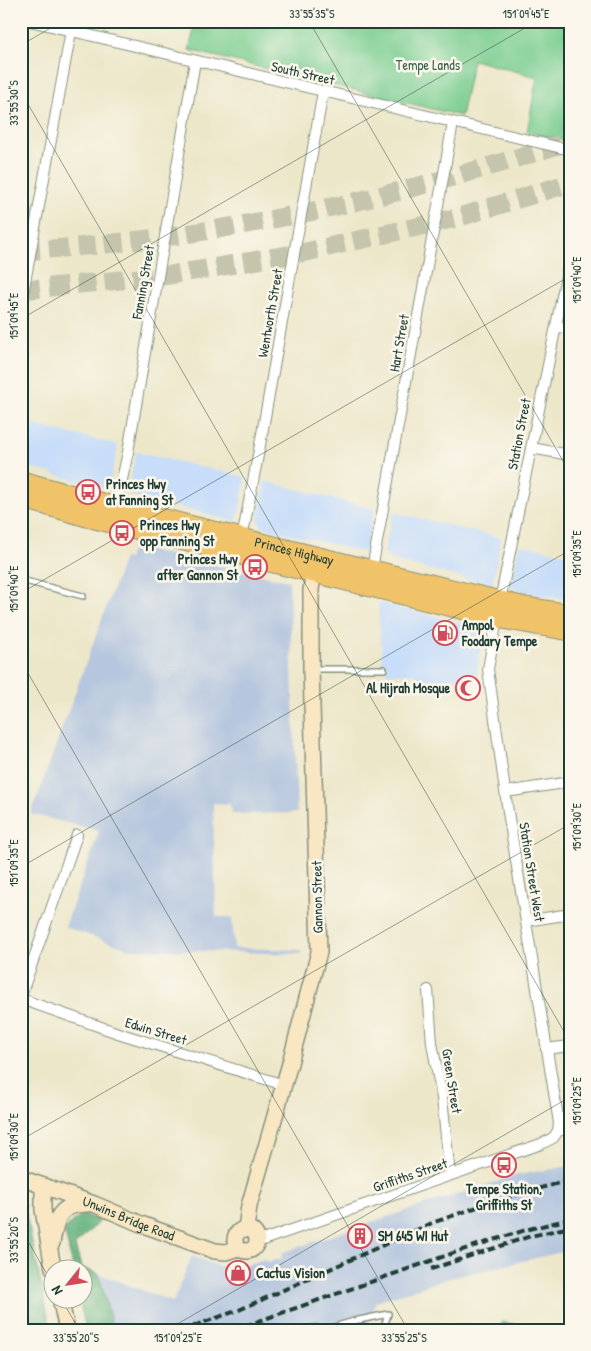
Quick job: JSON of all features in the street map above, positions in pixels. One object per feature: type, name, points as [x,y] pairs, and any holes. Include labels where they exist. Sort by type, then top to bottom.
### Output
[{"type":"highway","name":"Princes Highway","points":[[21,481],[242,538],[314,564],[372,569],[570,631]]},
{"type":"highway","name":"Princes Highway","points":[[21,498],[91,518],[314,564],[498,609],[525,607],[570,614]]},
{"type":"street","name":"South Street","points":[[30,21],[72,26],[195,61],[570,150]]},
{"type":"street","points":[[21,304],[72,26]]},
{"type":"street","name":"Fanning Street","points":[[116,507],[128,452],[195,61]]},
{"type":"street","name":"Wentworth Street","points":[[242,538],[323,92]]},
{"type":"street","name":"Hart Street","points":[[372,569],[453,123]]},
{"type":"street","name":"Station Street","points":[[498,609],[570,257]]},
{"type":"street","points":[[556,326],[570,329]]},
{"type":"street","points":[[531,448],[570,455]]},
{"type":"street","name":"Gannon Street","points":[[246,1229],[249,1206],[284,1085],[319,952],[311,669],[311,590],[314,564]]},
{"type":"street","name":"Station Street West","points":[[498,609],[488,669],[546,1049],[559,1122],[558,1131]]},
{"type":"street","points":[[506,792],[570,782]]},
{"type":"street","points":[[21,995],[78,835]]},
{"type":"street","points":[[526,921],[570,914]]},
{"type":"street","name":"Green Street","points":[[428,990],[432,1043],[442,1098],[450,1175]]},
{"type":"street","name":"Edwin Street","points":[[21,999],[118,1033],[284,1085]]},
{"type":"street","points":[[546,1049],[570,1046]]},
{"type":"street","name":"Griffiths Street","points":[[257,1242],[548,1141],[558,1131],[570,1128]]},
{"type":"street","name":"Unwins Bridge Road","points":[[21,1178],[215,1251],[226,1252],[238,1248]]},
{"type":"street","points":[[43,1186],[43,1210],[51,1258]]},
{"type":"street","points":[[52,1258],[56,1224],[60,1213],[73,1205],[94,1204]]},
{"type":"street","points":[[246,1229],[254,1233],[257,1242],[251,1250],[244,1252],[238,1248],[235,1236],[240,1231],[246,1229]]},
{"type":"street","points":[[62,1308],[67,1330]]},
{"type":"lane","points":[[21,580],[83,596]]},
{"type":"lane","points":[[311,669],[384,669]]},
{"type":"lane","points":[[324,1330],[388,1314],[383,1330]]},
{"type":"shaded area","points":[[21,422],[118,445],[109,488],[106,489],[21,465]]},
{"type":"shaded area","points":[[136,452],[246,477],[237,522],[128,494]]},
{"type":"shaded area","points":[[265,481],[374,509],[366,550],[363,552],[262,527],[258,519]]},
{"type":"shaded area","points":[[393,512],[501,538],[492,585],[391,560],[384,553]]},
{"type":"shaded area","points":[[519,544],[570,555],[570,599],[539,595],[511,588]]},
{"type":"shaded area","points":[[133,547],[289,581],[297,813],[232,814],[230,804],[213,803],[216,917],[232,917],[234,948],[301,950],[301,954],[129,949],[65,927],[99,831],[31,814],[124,558],[128,559]]},
{"type":"shaded area","points":[[378,602],[480,628],[483,634],[477,676],[417,682],[414,673],[387,674],[386,663],[382,662]]},
{"type":"shaded area","points":[[570,1166],[570,1250],[450,1278],[375,1302],[367,1330],[113,1330],[99,1274],[173,1302],[192,1256],[234,1270],[264,1259],[269,1262],[282,1258],[281,1253],[518,1175]]},
{"type":"green space","name":"Tempe Lands","points":[[196,21],[570,21],[570,142],[527,132],[537,77],[473,60],[461,116],[189,50]]},
{"type":"green space","points":[[21,1199],[24,1204],[42,1288],[42,1308],[46,1308],[49,1320],[48,1330],[21,1330]]},
{"type":"green space","points":[[83,1214],[100,1221],[75,1245],[79,1258],[71,1258],[65,1233],[66,1227]]},
{"type":"green space","points":[[92,1271],[99,1274],[113,1330],[86,1330],[81,1308],[92,1308]]},
{"type":"green space","points":[[318,1320],[318,1323],[304,1328],[279,1330]]},
{"type":"water","points":[[502,1322],[546,1330],[501,1330]]},
{"type":"tunnel","points":[[21,251],[91,246],[160,237],[230,227],[299,214],[436,182],[570,141]]},
{"type":"tunnel","points":[[21,290],[170,275],[306,252],[456,218],[570,183]]},
{"type":"railway","points":[[182,1330],[239,1310],[432,1223],[497,1200],[570,1180]]},
{"type":"railway","points":[[233,1330],[468,1248],[529,1229],[570,1219]]},
{"type":"railway","points":[[431,1269],[531,1236],[570,1227]]},
{"type":"place","name":"Princes Hwy at Fanning St","points":[[88,492]]},
{"type":"place","name":"Princes Hwy opp Fanning St","points":[[122,533]]},
{"type":"place","name":"Princes Hwy after Gannon St","points":[[255,567]]},
{"type":"place","name":"Ampol Foodary Tempe","points":[[445,633]]},
{"type":"place","name":"Al Hijrah Mosque","points":[[468,688]]},
{"type":"place","name":"Tempe Station, Griffiths St","points":[[504,1165]]},
{"type":"place","name":"SM 645 WI Hut","points":[[360,1236]]},
{"type":"place","name":"Cactus Vision","points":[[238,1273]]}]
